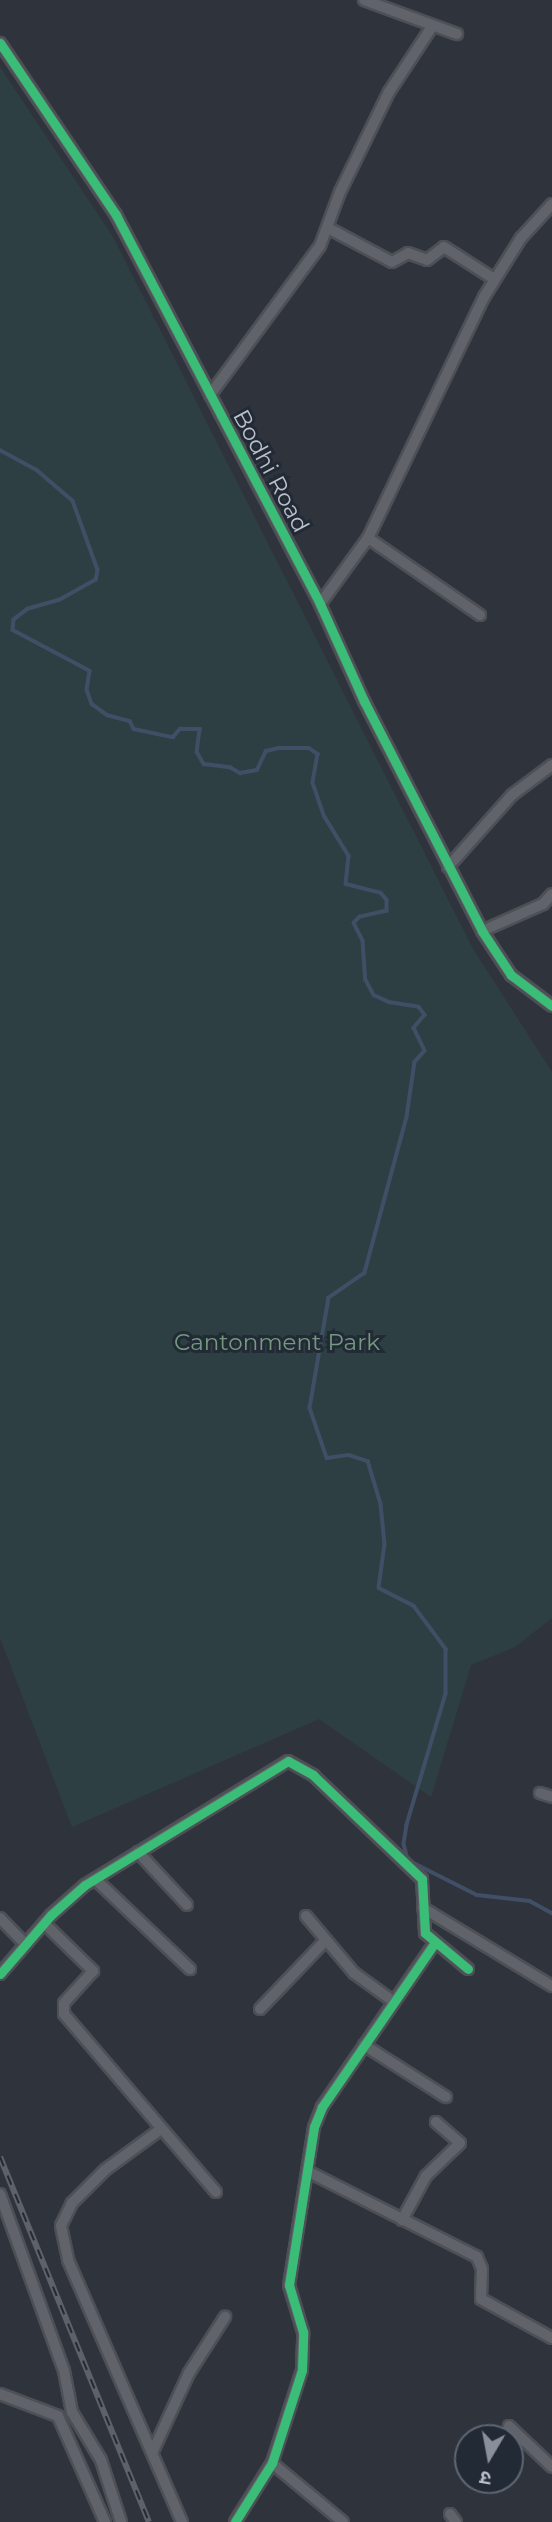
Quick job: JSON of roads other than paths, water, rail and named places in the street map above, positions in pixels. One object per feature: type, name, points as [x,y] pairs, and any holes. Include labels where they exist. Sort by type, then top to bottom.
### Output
[{"type":"street","points":[[364,0],[431,27],[443,26],[457,34]]},
{"type":"street","points":[[210,395],[330,229],[340,192],[389,92],[431,27]]},
{"type":"street","name":"Bodhi Road","points":[[0,43],[116,215],[320,604],[363,701],[429,822],[446,862],[482,931],[511,975],[552,1006]]},
{"type":"street","points":[[320,604],[368,538],[452,357],[494,279],[521,238],[552,204]]},
{"type":"street","points":[[330,229],[392,262],[408,253],[427,260],[443,247],[494,279]]},
{"type":"street","points":[[368,538],[480,615]]},
{"type":"street","points":[[446,862],[512,795],[552,765]]},
{"type":"street","points":[[482,931],[543,904],[552,894]]},
{"type":"street","points":[[0,1974],[44,1923],[94,1879],[277,1767],[295,1762],[422,1879],[422,1925],[433,1944],[468,1969]]},
{"type":"street","points":[[540,1793],[552,1797]]},
{"type":"street","points":[[138,1852],[187,1905]]},
{"type":"street","points":[[94,1879],[190,1969]]},
{"type":"street","points":[[423,1908],[552,1986]]},
{"type":"street","points":[[306,1916],[354,1973],[394,2001]]},
{"type":"street","points":[[0,1918],[25,1944]]},
{"type":"street","points":[[44,1923],[93,1970],[64,2003],[64,2014],[216,2192]]},
{"type":"street","points":[[260,2009],[326,1940]]},
{"type":"street","points":[[235,2522],[272,2463],[302,2370],[303,2332],[289,2285],[309,2172],[310,2146],[322,2107],[433,1944]]},
{"type":"street","points":[[364,2045],[446,2097]]},
{"type":"street","points":[[402,2220],[426,2176],[460,2143],[436,2122]]},
{"type":"street","points":[[161,2129],[105,2170],[72,2203],[61,2226],[68,2260],[182,2522]]},
{"type":"street","points":[[309,2172],[477,2258],[482,2269],[481,2299],[552,2338]]},
{"type":"street","points":[[0,2194],[64,2371],[72,2412],[104,2468],[121,2522]]},
{"type":"street","points":[[153,2451],[189,2373],[225,2318]]},
{"type":"street","points":[[0,2394],[58,2416],[105,2522]]},
{"type":"street","points":[[524,2440],[552,2467]]},
{"type":"street","points":[[272,2463],[343,2522]]},
{"type":"waterway","points":[[0,450],[37,470],[73,501],[98,570],[96,580],[60,600],[28,609],[14,620],[13,630],[90,671],[87,690],[92,704],[107,715],[130,721],[134,729],[173,737],[180,729],[200,729],[197,752],[204,764],[230,767],[240,773],[257,770],[266,751],[309,748],[318,754],[313,783],[325,817],[349,856],[346,884],[381,893],[387,900],[387,911],[360,917],[354,923],[363,941],[366,980],[374,995],[389,1002],[419,1007],[425,1015],[414,1028],[425,1051],[415,1062],[407,1117],[365,1273],[329,1298],[310,1408],[327,1458],[349,1455],[368,1461],[381,1504],[385,1544],[379,1588],[414,1606],[446,1649],[446,1694],[407,1825],[404,1844],[408,1860],[477,1895],[530,1901],[552,1913]]},
{"type":"railway","points":[[0,2157],[149,2522]]},
{"type":"park label","name":"Cantonment Park","points":[[277,1342]]}]
